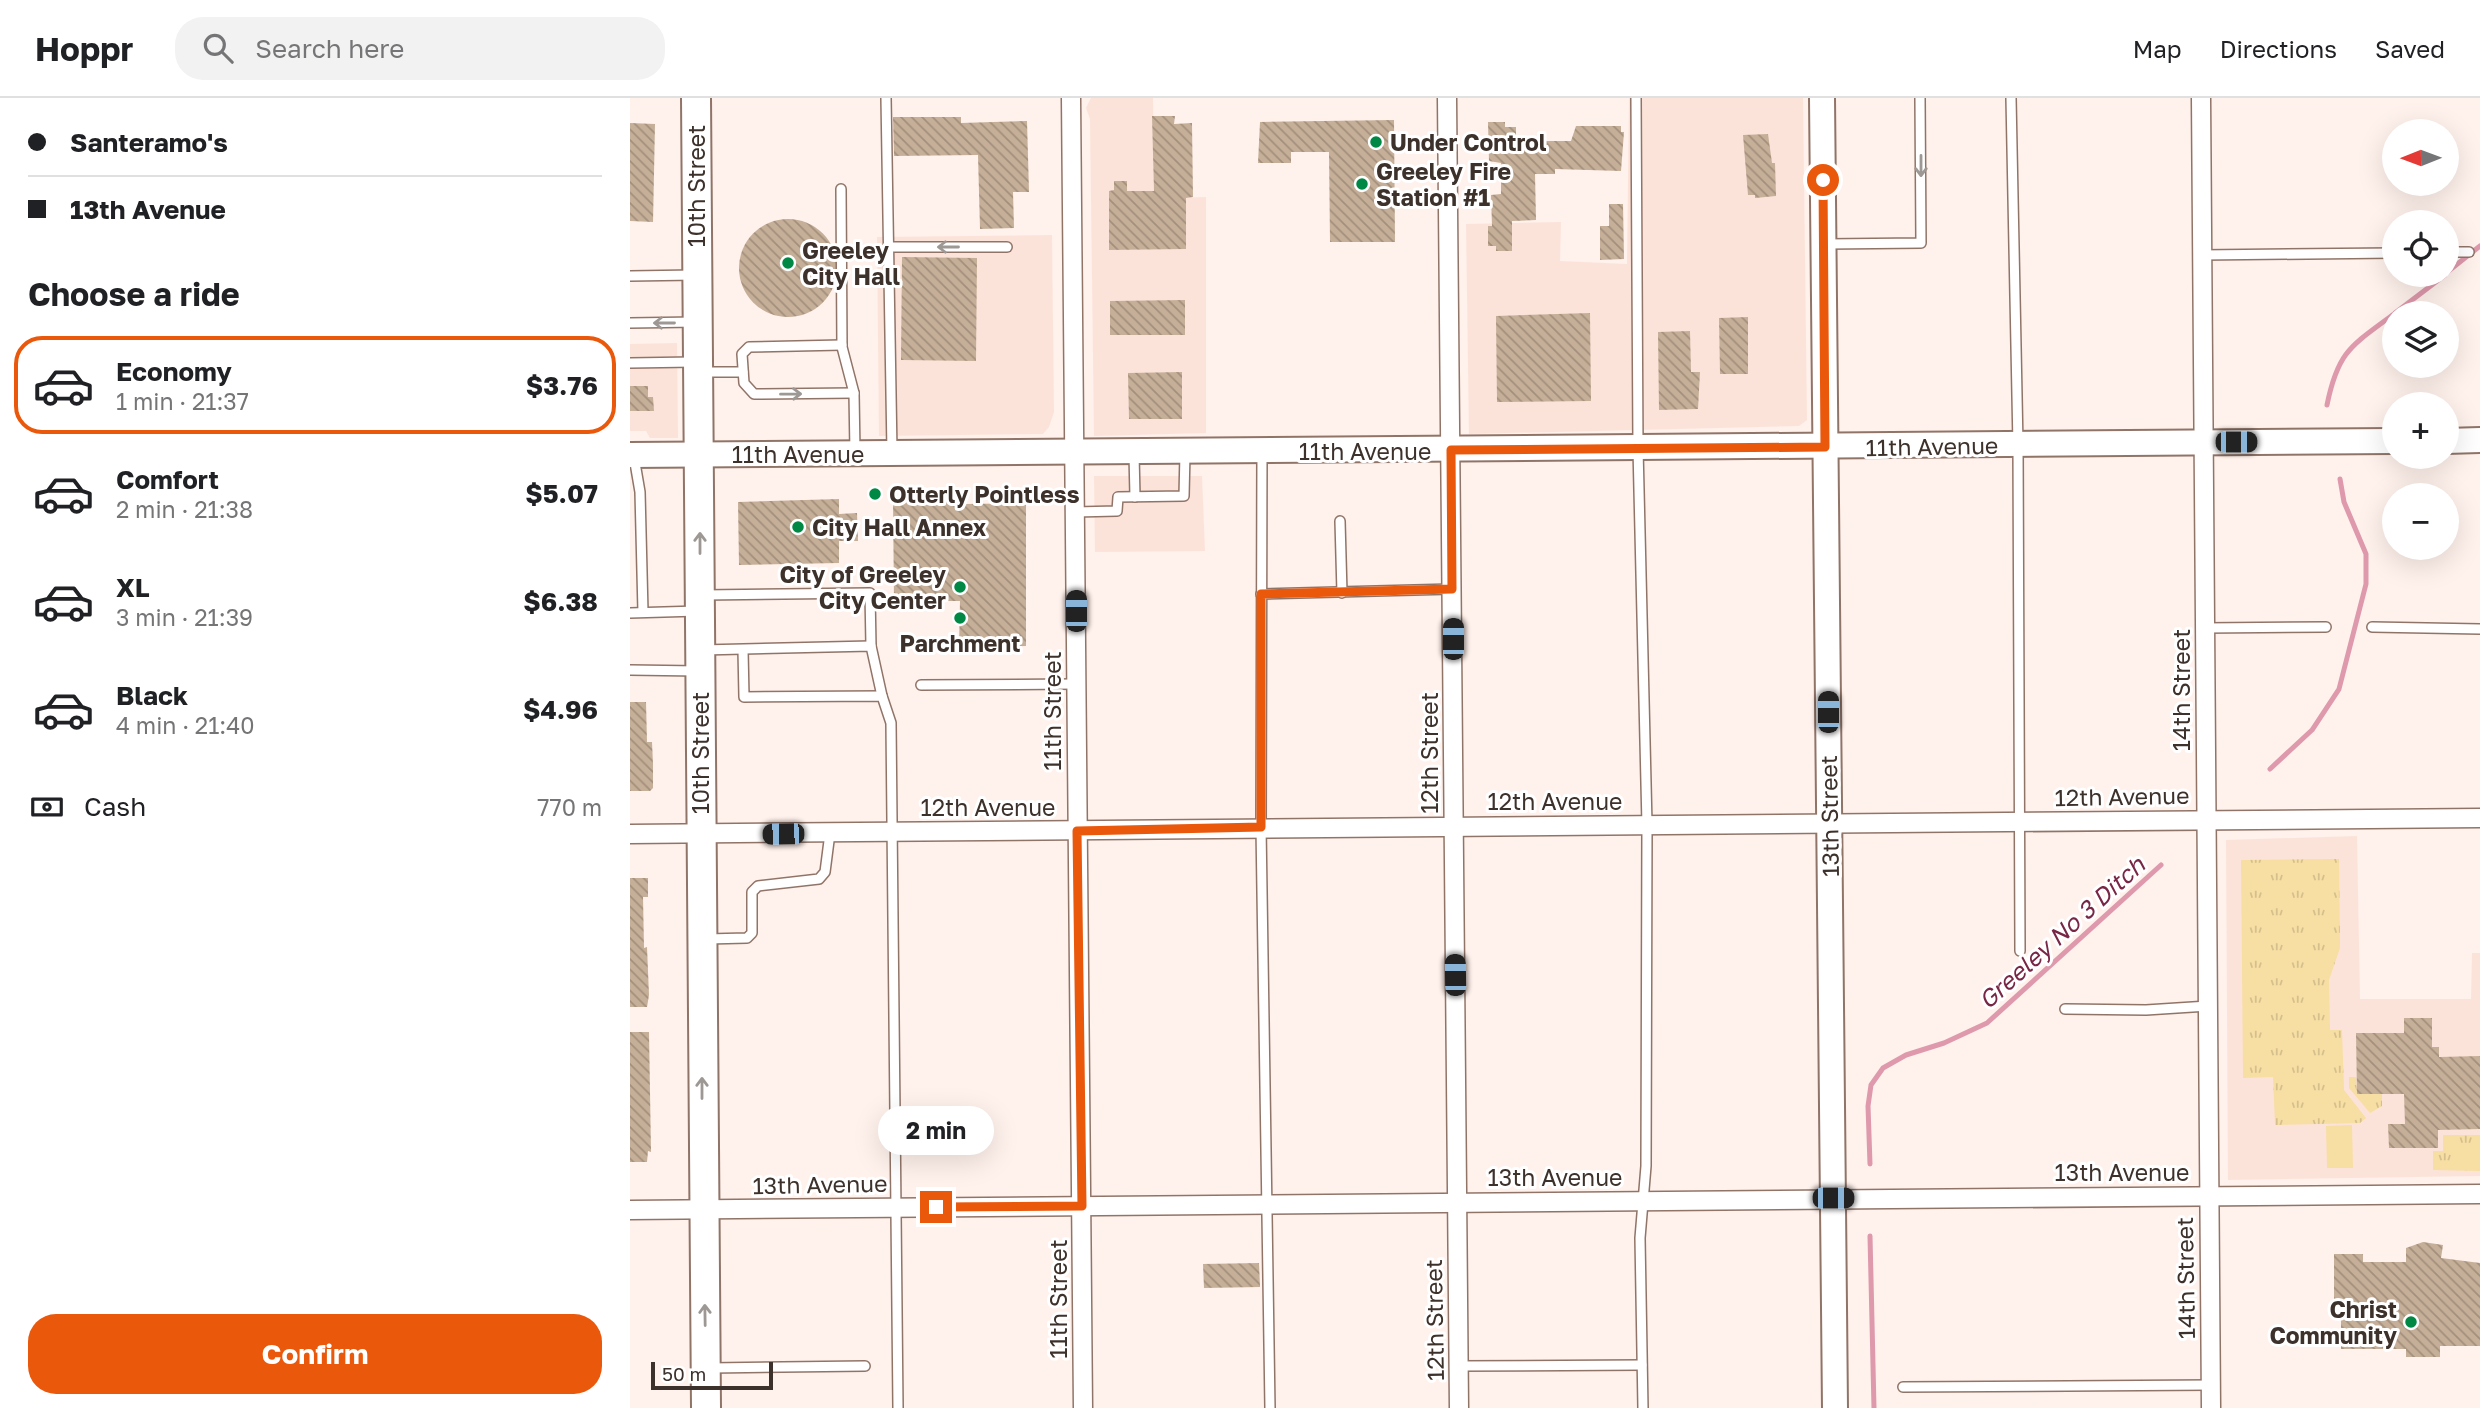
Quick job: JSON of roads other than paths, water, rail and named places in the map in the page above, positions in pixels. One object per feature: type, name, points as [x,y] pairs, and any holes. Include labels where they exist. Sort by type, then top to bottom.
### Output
[{"type":"main road","name":"10th Street","points":[[696,98],[706,1408]]},
{"type":"main road","name":"13th Street","points":[[1822,98],[1835,1408]]},
{"type":"main road","points":[[2459,440],[2480,440]]},
{"type":"main road","name":"11th Avenue","points":[[632,455],[2382,441]]},
{"type":"street","name":"11th Street","points":[[1071,98],[1083,1408]]},
{"type":"street","name":"12th Street","points":[[1447,98],[1459,1408]]},
{"type":"street","name":"14th Street","points":[[2201,98],[2211,1408]]},
{"type":"street","name":"12th Avenue","points":[[630,834],[2480,818]]},
{"type":"street","name":"13th Avenue","points":[[630,1210],[2480,1194]]},
{"type":"lane","points":[[886,98],[892,453]]},
{"type":"lane","points":[[1636,98],[1638,449],[1647,825],[1644,1201],[1640,1238],[1643,1408]]},
{"type":"lane","points":[[1824,244],[1921,243],[1920,98]]},
{"type":"lane","points":[[2011,98],[2018,445],[2020,951]]},
{"type":"lane","points":[[841,189],[842,345],[854,393],[855,454]]},
{"type":"lane","points":[[888,247],[1007,247]]},
{"type":"lane","points":[[2459,252],[2469,252]]},
{"type":"lane","points":[[2202,255],[2382,253]]},
{"type":"lane","points":[[630,276],[697,275]]},
{"type":"lane","points":[[630,323],[698,322]]},
{"type":"lane","points":[[842,345],[749,347],[742,354],[745,386],[754,394],[854,393]]},
{"type":"lane","points":[[630,363],[743,372]]},
{"type":"lane","points":[[1134,452],[1135,497]]},
{"type":"lane","points":[[1075,512],[1117,511],[1118,497],[1184,496],[1185,452]]},
{"type":"lane","points":[[1262,452],[1261,827],[1270,1408]]},
{"type":"lane","points":[[632,455],[639,492],[643,612]]},
{"type":"lane","points":[[1340,521],[1342,593]]},
{"type":"lane","points":[[1261,594],[1452,589]]},
{"type":"lane","points":[[630,613],[700,603],[870,593],[871,646],[891,723],[898,1408]]},
{"type":"lane","points":[[2205,628],[2326,626]]},
{"type":"lane","points":[[2372,627],[2480,629]]},
{"type":"lane","points":[[630,670],[700,660],[743,650],[871,646]]},
{"type":"lane","points":[[743,650],[744,696],[883,696]]},
{"type":"lane","points":[[921,685],[1077,684]]},
{"type":"lane","points":[[701,940],[747,938],[752,933],[752,892],[758,886],[819,879],[825,872],[830,833]]},
{"type":"lane","points":[[2065,1009],[2146,1010],[2208,1006]]},
{"type":"lane","points":[[1459,1366],[1642,1365]]},
{"type":"lane","points":[[705,1368],[865,1366]]},
{"type":"lane","points":[[1903,1387],[2211,1385]]},
{"type":"waterway","name":"Greeley No 3 Ditch","points":[[2459,263],[2480,246]]},
{"type":"waterway","name":"Greeley No 3 Ditch","points":[[2411,301],[2429,287]]},
{"type":"waterway","name":"Greeley No 3 Ditch","points":[[2327,405],[2336,372],[2348,351],[2382,323]]},
{"type":"waterway","name":"Greeley No 3 Ditch","points":[[2270,769],[2312,730],[2339,689],[2366,584],[2366,554],[2344,502],[2340,479]]},
{"type":"waterway","name":"Greeley No 3 Ditch","points":[[1870,1164],[1868,1106],[1871,1085],[1883,1068],[1906,1055],[1944,1043],[1987,1023],[2161,865]]},
{"type":"waterway","name":"Greeley No 3 Ditch","points":[[1870,1236],[1874,1408]]},
{"type":"place","name":"Under Control","points":[[1376,142]]},
{"type":"place","name":"Greeley Fire Station #1","points":[[1362,184]]},
{"type":"place","name":"Greeley City Hall","points":[[788,263]]},
{"type":"place","name":"Otterly Pointless","points":[[875,494]]},
{"type":"place","name":"City Hall Annex","points":[[798,527]]},
{"type":"place","name":"City of Greeley City Center","points":[[960,587]]},
{"type":"place","name":"Parchment","points":[[960,618]]},
{"type":"place","name":"Christ Community","points":[[2411,1322]]}]
